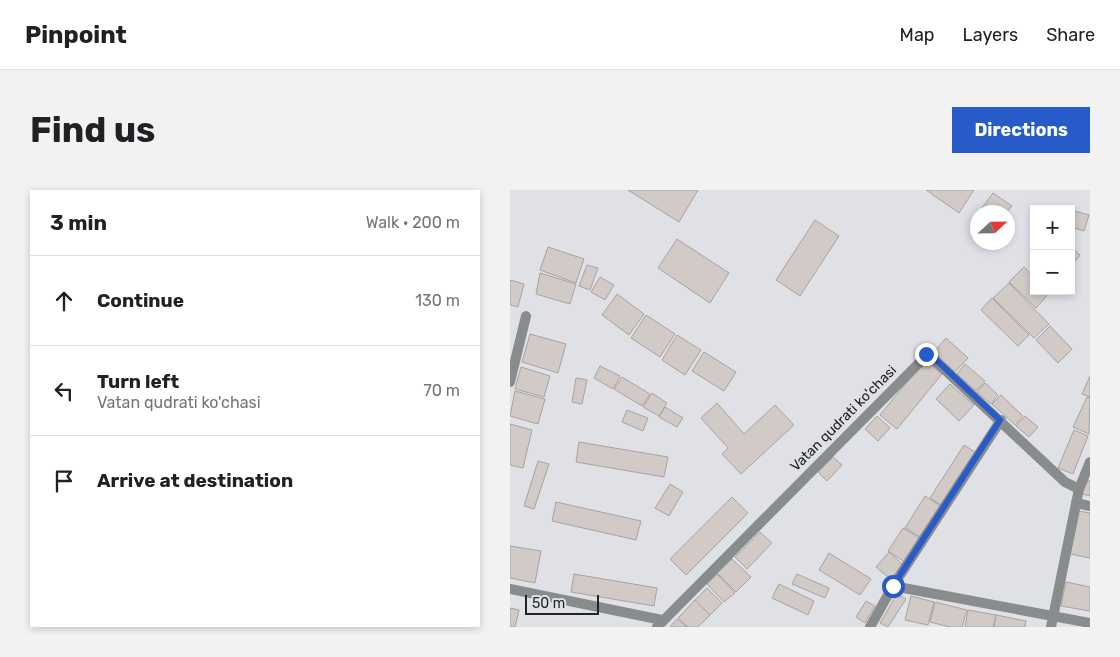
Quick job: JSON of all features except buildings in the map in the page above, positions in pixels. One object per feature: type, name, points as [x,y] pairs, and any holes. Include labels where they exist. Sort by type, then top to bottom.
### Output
[{"type":"street","points":[[510,382],[526,316]]},
{"type":"street","name":"Vatan qudrati ko'chasi","points":[[660,624],[926,354],[930,354],[1065,482],[1079,489]]},
{"type":"street","points":[[870,627],[893,586],[1000,420]]},
{"type":"street","points":[[1051,627],[1079,489],[1090,462]]},
{"type":"street","points":[[1076,503],[1090,506]]},
{"type":"street","points":[[893,586],[1090,623]]},
{"type":"street","points":[[510,589],[660,624]]},
{"type":"route","points":[[893,586],[1000,420],[930,354],[926,354]]}]
